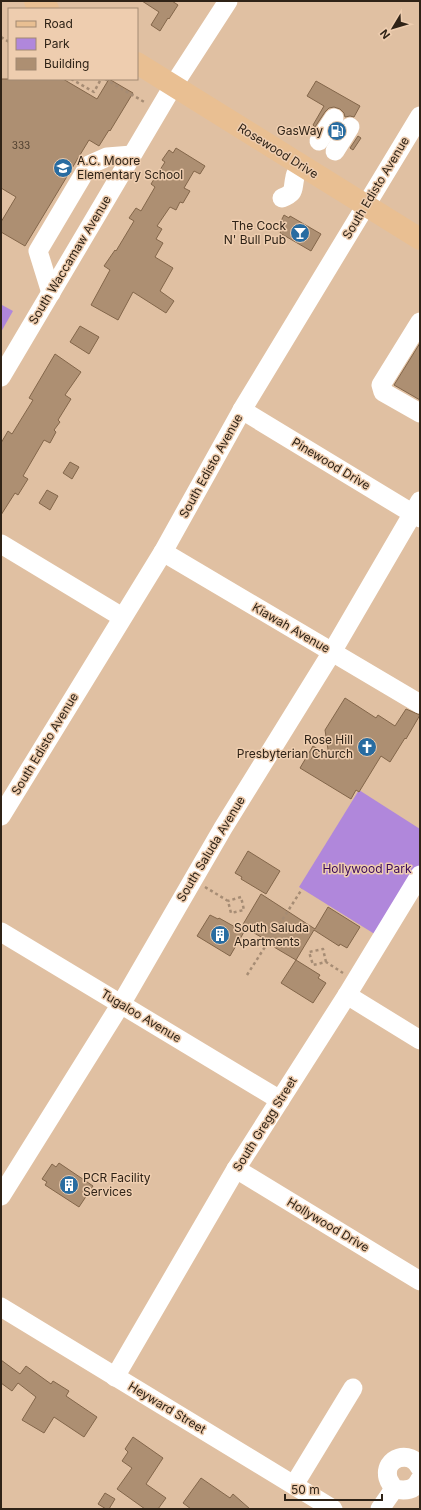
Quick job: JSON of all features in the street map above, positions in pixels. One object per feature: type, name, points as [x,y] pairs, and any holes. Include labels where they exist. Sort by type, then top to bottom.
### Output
[{"type":"main road","points":[[35,1],[46,8]]},
{"type":"main road","name":"Rosewood Drive","points":[[138,64],[298,171],[365,205],[420,239]]},
{"type":"street","name":"South Waccamaw Avenue","points":[[1,377],[173,86],[228,1]]},
{"type":"street","name":"South Edisto Avenue","points":[[1,816],[162,552],[242,410],[420,116]]},
{"type":"street","points":[[327,146],[342,122]]},
{"type":"street","points":[[51,293],[38,251],[89,165],[107,157],[132,155]]},
{"type":"street","points":[[279,203],[281,189],[285,181],[298,171]]},
{"type":"street","points":[[420,322],[382,385],[384,392],[420,413]]},
{"type":"street","name":"Pinewood Drive","points":[[242,410],[417,511]]},
{"type":"street","name":"South Saluda Avenue","points":[[1,1196],[121,1004],[223,828],[417,511]]},
{"type":"street","points":[[1,544],[122,617]]},
{"type":"street","name":"Kiawah Avenue","points":[[162,552],[420,704]]},
{"type":"street","name":"South Gregg Street","points":[[115,1377],[236,1169],[351,988],[420,875]]},
{"type":"street","name":"Tugaloo Avenue","points":[[1,932],[280,1100]]},
{"type":"street","points":[[351,988],[420,1040]]},
{"type":"street","name":"Hollywood Drive","points":[[236,1169],[420,1282]]},
{"type":"street","name":"Heyward Street","points":[[1,1307],[333,1509]]},
{"type":"street","points":[[294,1485],[353,1388]]},
{"type":"street","points":[[394,1489],[388,1478],[389,1467],[392,1462],[397,1459],[408,1458],[417,1463],[420,1468]]},
{"type":"street","points":[[394,1489],[405,1491],[410,1490],[415,1487],[420,1479]]},
{"type":"street","points":[[380,1509],[394,1489]]},
{"type":"path","points":[[73,80],[94,92],[100,80]]},
{"type":"path","points":[[107,80],[146,104]]},
{"type":"path","points":[[202,885],[228,901],[231,913],[244,910],[241,897],[228,901]]},
{"type":"path","points":[[247,975],[302,889]]},
{"type":"path","points":[[326,962],[312,965],[309,952],[323,949],[326,962],[351,988]]},
{"type":"green space","points":[[2,305],[13,311],[1,332],[1,307]]},
{"type":"green space","name":"Hollywood Park","points":[[359,790],[420,829],[420,875],[381,938],[299,887]]},
{"type":"building","points":[[142,1],[172,1],[178,5],[160,31],[151,25],[159,12]]},
{"type":"building","points":[[1,79],[65,80],[97,99],[108,80],[111,80],[133,93],[99,146],[89,140],[25,246],[1,232],[1,222],[16,197],[1,188]]},
{"type":"building","points":[[316,81],[360,106],[354,117],[345,117],[344,113],[340,109],[334,107],[329,108],[315,127],[313,125],[324,106],[307,96]]},
{"type":"building","points":[[358,136],[361,138],[353,150],[350,148]]},
{"type":"building","points":[[176,148],[205,166],[200,174],[194,171],[184,188],[190,191],[183,203],[180,202],[176,210],[170,207],[157,226],[162,229],[156,239],[163,243],[155,257],[173,268],[160,291],[174,301],[166,313],[133,292],[118,320],[91,305],[110,270],[104,266],[115,250],[116,251],[134,221],[129,218],[136,208],[141,211],[155,187],[151,184],[165,162],[162,160],[169,150],[173,153]]},
{"type":"building","name":"The Cock N' Bull Pub","points":[[284,215],[289,218],[290,216],[321,234],[311,251],[280,233],[282,229],[278,227]]},
{"type":"building","points":[[80,326],[99,337],[89,354],[70,342]]},
{"type":"building","points":[[420,343],[420,400],[394,385]]},
{"type":"building","points":[[55,354],[81,372],[65,395],[71,399],[58,420],[60,422],[54,430],[56,432],[50,443],[44,440],[23,476],[28,479],[18,495],[15,493],[1,515],[1,443],[8,431],[12,434],[33,400],[29,398]]},
{"type":"building","points":[[70,462],[79,467],[72,479],[63,473]]},
{"type":"building","points":[[47,490],[58,496],[50,510],[39,503]]},
{"type":"building","name":"Rose Hill Presbyterian Church","points":[[345,698],[376,718],[378,715],[395,726],[406,709],[420,715],[390,762],[381,756],[359,792],[356,790],[351,799],[300,768],[313,746],[329,756],[325,730]]},
{"type":"building","name":"South Saluda Apartments","points":[[248,851],[280,871],[266,894],[241,879],[242,877],[235,873]]},
{"type":"building","points":[[261,894],[315,929],[328,907],[360,927],[347,948],[340,944],[339,946],[314,930],[296,960],[274,947],[275,945],[242,926]]},
{"type":"building","name":"South Saluda Apartments","points":[[210,915],[218,919],[219,918],[244,932],[230,956],[197,936]]},
{"type":"building","name":"South Saluda Apartments","points":[[296,960],[320,975],[318,978],[326,983],[313,1003],[281,983]]},
{"type":"building","name":"PCR Facility Services","points":[[59,1163],[93,1186],[79,1207],[45,1185],[47,1182],[42,1179],[52,1164],[56,1167]]},
{"type":"building","points":[[1,1360],[20,1374],[26,1366],[51,1384],[53,1381],[69,1391],[66,1396],[97,1417],[84,1437],[54,1417],[44,1433],[22,1420],[36,1397],[18,1383],[12,1391],[1,1383]]},
{"type":"building","points":[[133,1437],[163,1458],[146,1484],[166,1498],[158,1509],[145,1509],[117,1489],[132,1468],[122,1461],[128,1452],[125,1449]]},
{"type":"building","points":[[201,1478],[230,1498],[233,1494],[250,1509],[191,1509],[183,1503]]},
{"type":"building","points":[[105,1493],[115,1499],[109,1509],[106,1509],[98,1504]]},
{"type":"place","name":"GasWay","points":[[337,131]]},
{"type":"place","name":"A.C. Moore Elementary School","points":[[63,168]]},
{"type":"place","name":"The Cock N' Bull Pub","points":[[300,233]]},
{"type":"place","name":"Rose Hill Presbyterian Church","points":[[367,747]]},
{"type":"place","name":"South Saluda Apartments","points":[[220,935]]},
{"type":"place","name":"PCR Facility Services","points":[[69,1185]]}]
